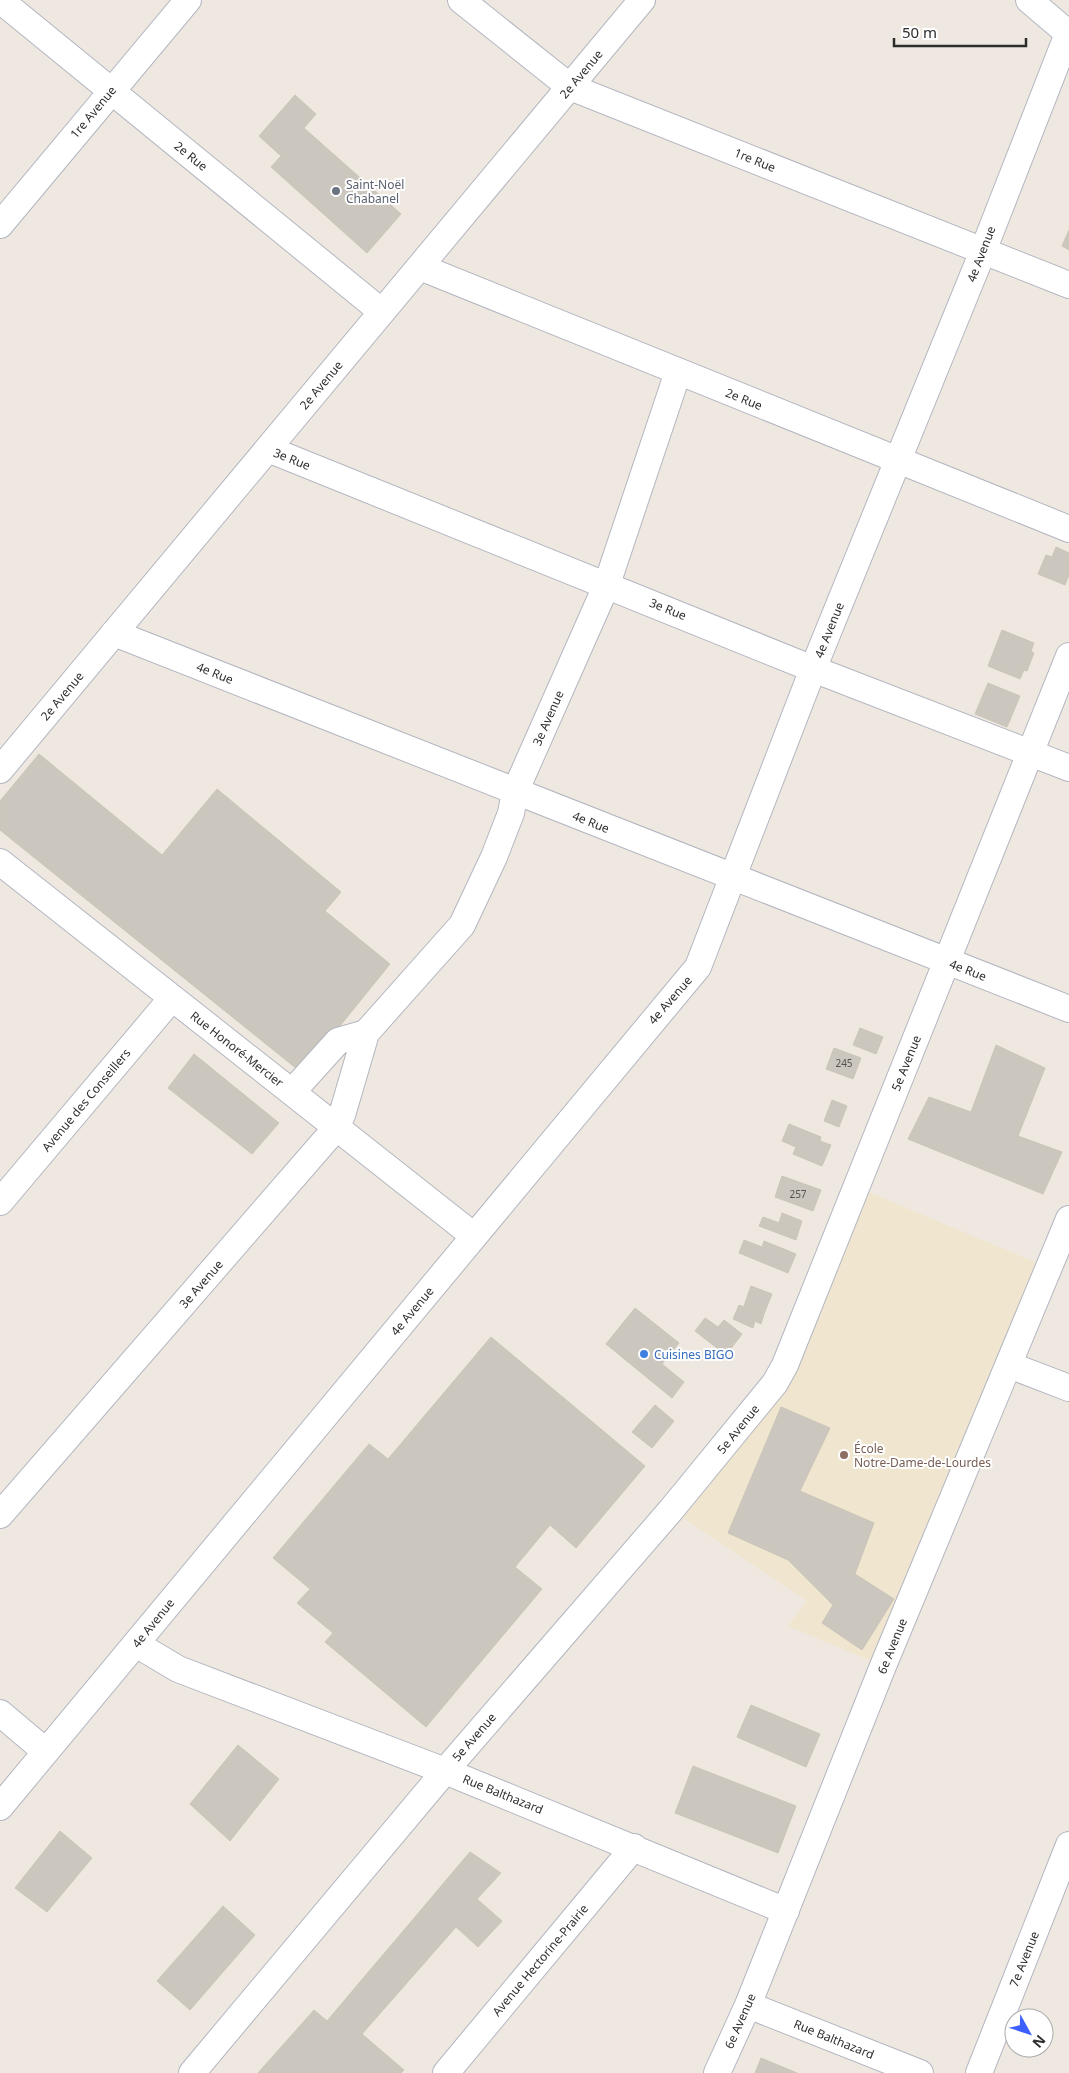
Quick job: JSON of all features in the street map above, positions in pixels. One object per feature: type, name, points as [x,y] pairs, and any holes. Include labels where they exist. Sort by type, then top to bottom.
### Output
[{"type":"street","name":"2e Rue","points":[[0,0],[382,312]]},
{"type":"street","name":"1re Avenue","points":[[0,225],[188,0]]},
{"type":"street","name":"1re Rue","points":[[461,0],[570,86],[1069,285]]},
{"type":"street","name":"2e Avenue","points":[[0,770],[642,0]]},
{"type":"street","points":[[1028,0],[1069,33]]},
{"type":"street","name":"4e Avenue","points":[[0,1807],[698,966],[813,669],[983,251],[1069,33]]},
{"type":"street","name":"2e Rue","points":[[420,267],[1069,529]]},
{"type":"street","name":"3e Avenue","points":[[0,1515],[336,1128],[342,1115],[366,1033],[462,925],[494,857],[511,812],[516,792],[607,584],[678,372]]},
{"type":"street","name":"3e Rue","points":[[268,449],[607,584],[813,669],[1069,768]]},
{"type":"street","name":"4e Rue","points":[[114,633],[733,879],[1069,1009]]},
{"type":"street","name":"5e Avenue","points":[[192,2073],[444,1771],[671,1510],[762,1400],[785,1365],[1069,656]]},
{"type":"street","name":"Rue Honoré-Mercier","points":[[0,862],[474,1236]]},
{"type":"street","name":"Avenue des Conseillers","points":[[0,1202],[172,998]]},
{"type":"street","points":[[292,1092],[338,1041],[366,1033]]},
{"type":"street","name":"6e Avenue","points":[[717,2073],[748,2005],[884,1666],[1069,1219]]},
{"type":"street","points":[[1009,1365],[1069,1388]]},
{"type":"street","name":"Rue Balthazard","points":[[136,1644],[178,1669],[444,1771],[634,1847],[786,1911]]},
{"type":"street","points":[[0,1713],[46,1751]]},
{"type":"street","name":"7e Avenue","points":[[979,2073],[1069,1845]]},
{"type":"street","name":"Avenue Hectorine-Prairie","points":[[446,2073],[634,1847]]},
{"type":"street","name":"Rue Balthazard","points":[[748,2005],[920,2073]]},
{"type":"shaded area","name":"École Notre-Dame-de-Lourdes","points":[[857,1187],[1049,1268],[883,1666],[788,1626],[807,1601],[671,1510],[762,1400]]},
{"type":"building","name":"Saint-Noël Chabanel","points":[[295,95],[316,114],[304,128],[401,214],[367,253],[271,167],[281,156],[259,136]]},
{"type":"building","points":[[1069,230],[1069,250],[1062,246]]},
{"type":"building","points":[[1056,547],[1069,553],[1069,575],[1065,585],[1038,574],[1046,555],[1052,557]]},
{"type":"building","points":[[1002,630],[1034,643],[1031,651],[1034,653],[1027,671],[1024,670],[1020,679],[988,666]]},
{"type":"building","points":[[988,683],[1020,696],[1007,727],[975,714]]},
{"type":"building","points":[[39,754],[162,855],[217,789],[341,892],[325,911],[390,964],[302,1073],[0,830],[0,801]]},
{"type":"building","points":[[860,1028],[883,1037],[876,1054],[853,1045]]},
{"type":"building","points":[[996,1045],[1045,1068],[1018,1136],[1062,1152],[1043,1194],[908,1139],[929,1097],[971,1112]]},
{"type":"building","points":[[834,1048],[861,1058],[853,1079],[826,1069]]},
{"type":"building","points":[[194,1054],[279,1123],[252,1154],[168,1088]]},
{"type":"building","points":[[832,1100],[847,1106],[839,1127],[824,1121]]},
{"type":"building","points":[[789,1124],[821,1137],[820,1141],[831,1145],[822,1166],[793,1154],[796,1147],[782,1141]]},
{"type":"building","points":[[782,1176],[821,1190],[813,1211],[775,1197]]},
{"type":"building","points":[[782,1213],[802,1221],[799,1230],[779,1223]]},
{"type":"building","points":[[763,1217],[799,1230],[796,1240],[759,1226]]},
{"type":"building","points":[[744,1240],[762,1247],[764,1241],[796,1254],[788,1273],[739,1253]]},
{"type":"building","points":[[751,1286],[772,1294],[764,1314],[744,1306]]},
{"type":"building","points":[[739,1305],[764,1314],[761,1324],[755,1321],[753,1328],[733,1319]]},
{"type":"building","name":"Cuisines BIGO","points":[[635,1308],[679,1343],[662,1364],[684,1382],[672,1398],[606,1344]]},
{"type":"building","points":[[705,1318],[718,1327],[724,1320],[742,1334],[726,1355],[695,1331]]},
{"type":"building","points":[[491,1337],[645,1466],[576,1548],[550,1525],[515,1567],[542,1589],[426,1727],[325,1642],[333,1633],[297,1603],[310,1589],[273,1558],[369,1444],[388,1459]]},
{"type":"building","points":[[655,1405],[674,1421],[652,1448],[632,1432]]},
{"type":"building","points":[[781,1407],[830,1428],[800,1491],[874,1523],[855,1574],[894,1599],[862,1650],[822,1623],[833,1605],[788,1560],[728,1533]]},
{"type":"building","points":[[751,1705],[820,1734],[806,1767],[737,1737]]},
{"type":"building","points":[[238,1745],[279,1779],[230,1841],[190,1804]]},
{"type":"building","points":[[693,1766],[796,1806],[778,1853],[675,1813]]},
{"type":"building","points":[[60,1831],[92,1858],[47,1912],[15,1888]]},
{"type":"building","points":[[470,1852],[501,1873],[477,1899],[502,1921],[478,1947],[456,1927],[362,2034],[404,2070],[401,2073],[258,2073],[314,2010],[327,2021]]},
{"type":"building","points":[[223,1906],[255,1935],[190,2010],[157,1981]]},
{"type":"building","points":[[761,2058],[797,2073],[755,2073]]},
{"type":"place","name":"Saint-Noël Chabanel","points":[[336,191]]},
{"type":"place","name":"Cuisines BIGO","points":[[644,1354]]},
{"type":"place","name":"École Notre-Dame-de-Lourdes","points":[[844,1455]]}]
